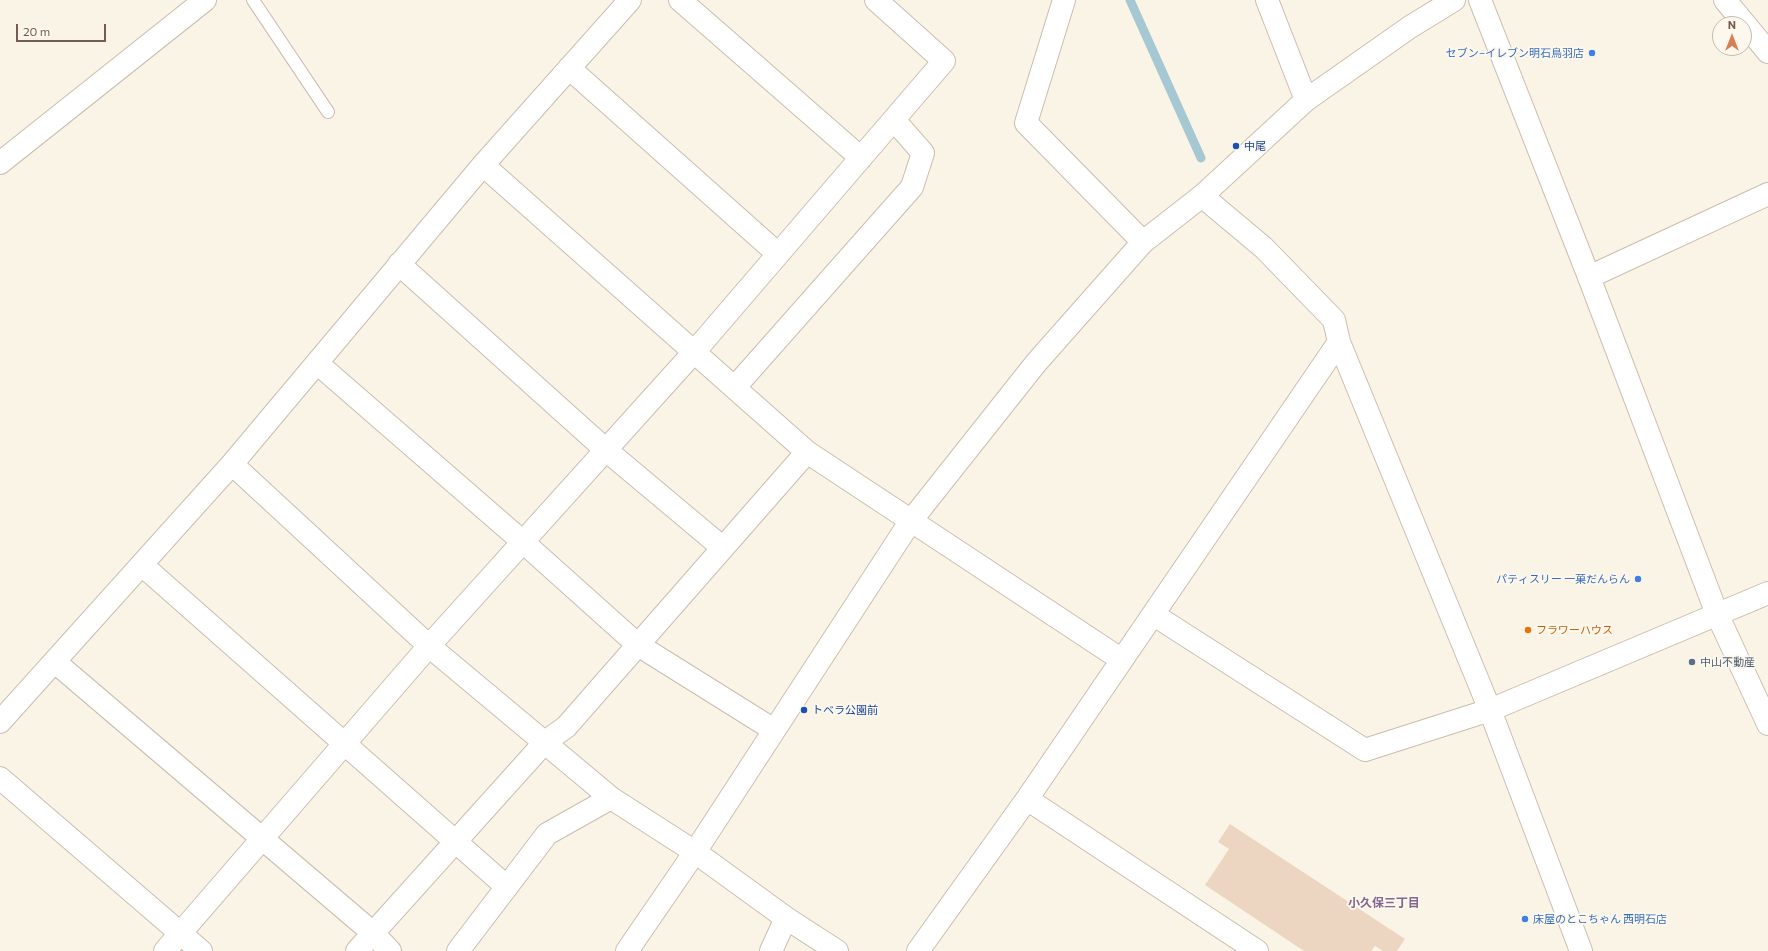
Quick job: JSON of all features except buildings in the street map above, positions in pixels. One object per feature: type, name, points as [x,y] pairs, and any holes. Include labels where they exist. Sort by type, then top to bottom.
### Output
[{"type":"street","points":[[0,163],[205,0]]},
{"type":"street","points":[[0,722],[232,464],[483,165],[630,0]]},
{"type":"street","points":[[680,0],[861,158]]},
{"type":"street","points":[[165,951],[429,646],[695,351],[944,61],[876,0]]},
{"type":"street","points":[[1064,0],[1026,123],[1142,242]]},
{"type":"street","points":[[1267,0],[1306,100]]},
{"type":"street","points":[[627,951],[695,852],[910,522],[1036,363],[1142,242],[1202,196],[1306,100],[1410,27],[1454,0]]},
{"type":"street","points":[[1480,0],[1589,277],[1717,614],[1768,724]]},
{"type":"street","points":[[1724,0],[1768,52]]},
{"type":"street","points":[[569,68],[778,254]]},
{"type":"street","points":[[734,387],[912,187],[923,153],[894,120]]},
{"type":"street","points":[[483,165],[695,351],[807,452],[910,522],[1122,660]]},
{"type":"street","points":[[1589,277],[1768,194]]},
{"type":"street","points":[[1202,196],[1264,248],[1334,320],[1339,342],[1490,710],[1582,951]]},
{"type":"street","points":[[399,264],[606,450],[723,548]]},
{"type":"street","points":[[918,951],[1027,799],[1339,342]]},
{"type":"street","points":[[318,363],[523,542],[638,645],[774,730]]},
{"type":"street","points":[[357,951],[545,742],[566,727],[807,452]]},
{"type":"street","points":[[232,464],[429,646],[611,798],[695,852],[786,918],[837,951]]},
{"type":"street","points":[[142,565],[507,887]]},
{"type":"street","points":[[1154,615],[1365,750],[1490,710],[1768,593]]},
{"type":"street","points":[[55,662],[373,933],[390,951]]},
{"type":"street","points":[[0,778],[201,951]]},
{"type":"street","points":[[458,951],[547,834],[611,798]]},
{"type":"street","points":[[1027,799],[1257,951]]},
{"type":"street","points":[[771,951],[786,918]]},
{"type":"lane","points":[[253,0],[328,112]]},
{"type":"waterway","points":[[1130,0],[1201,158]]},
{"type":"place","name":"セブン−イレブン明石鳥羽店","points":[[1592,53]]},
{"type":"place","name":"中尾","points":[[1236,146]]},
{"type":"place","name":"パティスリー 一菓だんらん","points":[[1638,579]]},
{"type":"place","name":"フラワーハウス","points":[[1528,630]]},
{"type":"place","name":"中山不動産","points":[[1692,662]]},
{"type":"place","name":"トベラ公園前","points":[[804,710]]},
{"type":"place","name":"床屋のとこちゃん 西明石店","points":[[1525,919]]},
{"type":"district","name":"小久保三丁目","points":[[1384,903]]}]
